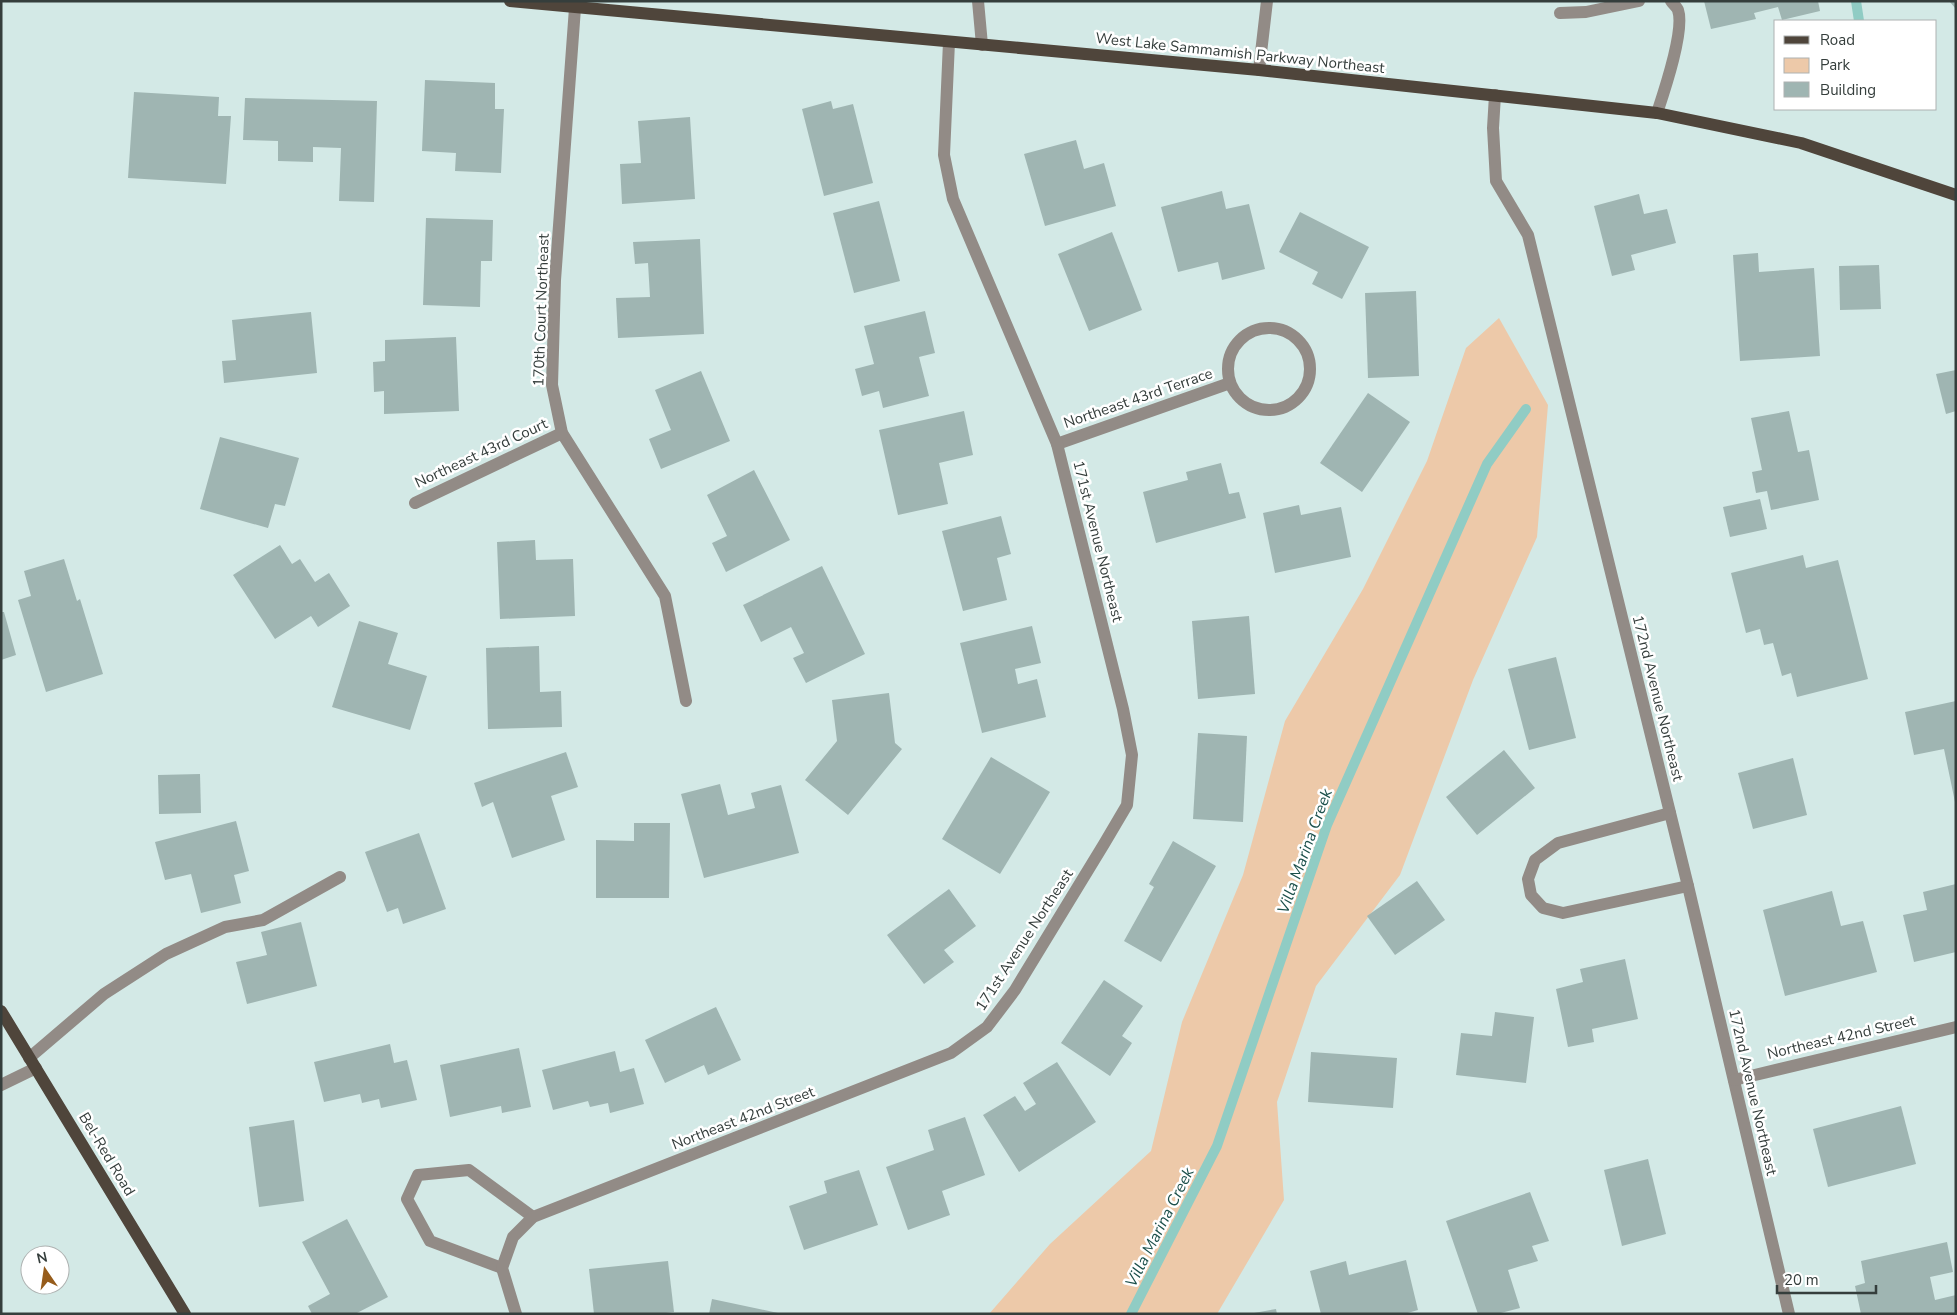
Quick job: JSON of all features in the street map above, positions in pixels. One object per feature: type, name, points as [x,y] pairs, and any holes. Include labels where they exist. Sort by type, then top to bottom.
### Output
[{"type":"main road","name":"West Lake Sammamish Parkway Northeast","points":[[510,1],[1260,70],[1657,113],[1801,143],[1956,195]]},
{"type":"main road","name":"Bel-Red Road","points":[[1,1011],[185,1314]]},
{"type":"street","points":[[978,1],[982,45]]},
{"type":"street","points":[[1260,70],[1267,1]]},
{"type":"street","points":[[1560,13],[1586,12],[1639,1]]},
{"type":"street","points":[[1657,113],[1673,61],[1679,25],[1678,10],[1671,1]]},
{"type":"street","name":"170th Court Northeast","points":[[576,8],[555,280],[552,385],[562,433],[665,596],[686,701]]},
{"type":"street","name":"171st Avenue Northeast","points":[[950,42],[944,155],[953,199],[1057,444],[1123,709],[1132,755],[1127,805],[1015,990],[987,1027]]},
{"type":"street","name":"172nd Avenue Northeast","points":[[1495,95],[1493,128],[1496,181],[1528,234],[1688,886],[1789,1314]]},
{"type":"street","name":"Northeast 43rd Terrace","points":[[1263,328],[1277,328],[1291,334],[1302,343],[1309,355],[1311,370],[1308,384],[1301,396],[1290,405],[1276,410],[1262,410],[1248,405],[1237,395],[1230,383],[1228,369],[1231,355],[1238,342],[1249,333],[1263,328]]},
{"type":"street","name":"Northeast 43rd Terrace","points":[[1057,444],[1230,383]]},
{"type":"street","name":"Northeast 43rd Court","points":[[415,503],[562,433]]},
{"type":"street","points":[[1670,813],[1558,844],[1535,860],[1528,879],[1531,895],[1543,908],[1563,912],[1688,886]]},
{"type":"street","points":[[1,1085],[33,1063],[104,994],[166,954],[225,927],[263,920],[340,876]]},
{"type":"street","name":"Northeast 42nd Street","points":[[502,1268],[513,1238],[532,1217],[951,1053],[987,1027]]},
{"type":"street","name":"Northeast 42nd Street","points":[[1734,1080],[1956,1027]]},
{"type":"street","points":[[516,1314],[502,1268],[430,1241],[407,1198],[418,1175],[469,1170],[532,1217]]},
{"type":"green space","points":[[1499,318],[1548,405],[1537,537],[1473,680],[1400,875],[1316,986],[1277,1102],[1284,1200],[1217,1314],[989,1314],[1050,1244],[1151,1151],[1182,1022],[1243,875],[1285,721],[1363,589],[1427,461],[1466,348]]},
{"type":"building","points":[[1704,1],[1818,1],[1820,11],[1782,20],[1778,7],[1754,13],[1756,19],[1711,29]]},
{"type":"building","points":[[1949,1],[1956,1],[1956,9]]},
{"type":"building","points":[[425,80],[495,83],[495,109],[504,109],[501,173],[455,171],[456,153],[422,151]]},
{"type":"building","points":[[134,92],[219,97],[218,116],[231,116],[226,184],[128,178]]},
{"type":"building","points":[[245,98],[377,101],[374,202],[339,201],[341,148],[313,147],[313,162],[278,161],[278,141],[243,140]]},
{"type":"building","points":[[831,101],[833,109],[853,104],[873,183],[824,196],[802,109]]},
{"type":"building","points":[[690,117],[695,199],[622,204],[620,164],[641,163],[638,121]]},
{"type":"building","points":[[1076,140],[1084,169],[1104,163],[1116,206],[1045,226],[1024,154]]},
{"type":"building","points":[[1222,191],[1226,209],[1249,204],[1265,269],[1222,280],[1218,262],[1178,272],[1161,207]]},
{"type":"building","points":[[1639,194],[1644,214],[1667,209],[1676,243],[1631,255],[1635,270],[1612,276],[1594,206]]},
{"type":"building","points":[[879,201],[900,281],[854,293],[833,213]]},
{"type":"building","points":[[1300,212],[1369,247],[1342,299],[1312,284],[1318,272],[1279,252]]},
{"type":"building","points":[[426,218],[493,220],[492,261],[481,261],[480,307],[423,305]]},
{"type":"building","points":[[1112,232],[1142,310],[1089,331],[1058,254]]},
{"type":"building","points":[[700,239],[704,334],[618,338],[616,298],[650,297],[648,263],[635,264],[633,242]]},
{"type":"building","points":[[1758,253],[1759,272],[1814,268],[1820,356],[1740,361],[1733,255]]},
{"type":"building","points":[[1879,265],[1881,309],[1840,310],[1839,266]]},
{"type":"building","points":[[1416,291],[1419,376],[1368,378],[1365,293]]},
{"type":"building","points":[[925,311],[935,353],[919,357],[929,396],[883,408],[879,391],[862,396],[855,369],[874,364],[864,326]]},
{"type":"building","points":[[311,312],[317,373],[224,383],[222,361],[236,360],[232,320]]},
{"type":"building","points":[[456,337],[459,411],[384,414],[384,391],[374,392],[373,362],[385,361],[385,340]]},
{"type":"building","points":[[1956,370],[1956,411],[1946,414],[1936,374]]},
{"type":"building","points":[[701,371],[730,441],[661,469],[649,439],[671,430],[655,390]]},
{"type":"building","points":[[1368,393],[1410,422],[1362,492],[1320,463]]},
{"type":"building","points":[[964,411],[973,455],[939,463],[948,504],[898,515],[879,430]]},
{"type":"building","points":[[1789,411],[1798,452],[1809,450],[1819,500],[1771,510],[1767,491],[1756,493],[1752,472],[1762,470],[1751,418]]},
{"type":"building","points":[[220,437],[299,458],[285,506],[275,504],[268,528],[200,509]]},
{"type":"building","points":[[1221,463],[1229,494],[1239,492],[1246,518],[1156,543],[1143,492],[1188,480],[1186,472]]},
{"type":"building","points":[[754,470],[790,540],[726,572],[712,543],[727,536],[707,495]]},
{"type":"building","points":[[1760,499],[1767,529],[1730,537],[1723,507]]},
{"type":"building","points":[[1299,505],[1301,515],[1341,507],[1351,557],[1275,573],[1263,513]]},
{"type":"building","points":[[1001,516],[1011,554],[997,558],[1007,600],[963,611],[942,531]]},
{"type":"building","points":[[535,540],[536,560],[573,559],[575,616],[500,619],[497,542]]},
{"type":"building","points":[[280,545],[292,564],[300,559],[315,582],[329,573],[350,606],[318,627],[311,616],[275,639],[233,575]]},
{"type":"building","points":[[1803,555],[1806,568],[1838,560],[1868,679],[1797,697],[1791,673],[1782,676],[1773,643],[1764,645],[1760,629],[1746,633],[1731,573]]},
{"type":"building","points":[[64,559],[77,601],[80,599],[103,674],[46,692],[18,600],[31,596],[24,571]]},
{"type":"building","points":[[822,566],[865,654],[806,683],[793,658],[804,653],[791,627],[761,642],[743,605]]},
{"type":"building","points":[[1,612],[4,612],[16,655],[1,660]]},
{"type":"building","points":[[1249,616],[1255,694],[1198,699],[1192,621]]},
{"type":"building","points":[[359,621],[398,633],[388,664],[427,676],[410,730],[332,707]]},
{"type":"building","points":[[1032,626],[1041,663],[1015,669],[1018,684],[1037,679],[1046,717],[982,733],[960,643]]},
{"type":"building","points":[[539,646],[540,692],[561,691],[562,727],[488,729],[486,648]]},
{"type":"building","points":[[1556,657],[1576,738],[1529,750],[1508,669]]},
{"type":"building","points":[[889,693],[895,743],[902,749],[848,815],[805,780],[837,741],[832,700]]},
{"type":"building","points":[[1956,701],[1955,802],[1944,749],[1914,755],[1905,712]]},
{"type":"building","points":[[1198,733],[1247,736],[1243,822],[1193,819]]},
{"type":"building","points":[[1504,750],[1535,788],[1477,835],[1446,797]]},
{"type":"building","points":[[566,752],[578,787],[551,796],[565,840],[512,858],[493,802],[482,807],[474,783]]},
{"type":"building","points":[[991,757],[1050,792],[1000,874],[942,839]]},
{"type":"building","points":[[1793,758],[1807,815],[1753,829],[1738,773]]},
{"type":"building","points":[[200,774],[201,813],[159,814],[158,775]]},
{"type":"building","points":[[720,784],[728,815],[755,808],[751,793],[781,785],[799,853],[704,878],[681,794]]},
{"type":"building","points":[[236,821],[249,871],[234,875],[241,903],[201,913],[191,874],[165,880],[155,842]]},
{"type":"building","points":[[634,823],[670,823],[669,898],[596,898],[596,840],[634,841]]},
{"type":"building","points":[[419,833],[446,909],[403,924],[398,908],[387,912],[365,852]]},
{"type":"building","points":[[1173,841],[1216,866],[1161,962],[1124,941],[1154,887],[1149,884]]},
{"type":"building","points":[[1417,881],[1445,920],[1395,955],[1367,916]]},
{"type":"building","points":[[1956,884],[1956,952],[1914,962],[1903,915],[1927,910],[1923,892]]},
{"type":"building","points":[[949,889],[976,926],[944,950],[954,962],[924,984],[887,935]]},
{"type":"building","points":[[1832,891],[1841,926],[1863,921],[1877,972],[1785,996],[1763,910]]},
{"type":"building","points":[[301,922],[317,986],[247,1004],[236,962],[267,955],[261,932]]},
{"type":"building","points":[[1625,959],[1638,1019],[1592,1029],[1594,1042],[1568,1047],[1556,989],[1583,982],[1580,969]]},
{"type":"building","points":[[1104,980],[1143,1006],[1122,1036],[1132,1043],[1110,1076],[1061,1043]]},
{"type":"building","points":[[716,1007],[741,1060],[708,1075],[704,1065],[665,1083],[645,1040]]},
{"type":"building","points":[[1495,1012],[1534,1017],[1526,1083],[1456,1075],[1461,1033],[1492,1036]]},
{"type":"building","points":[[390,1044],[394,1063],[407,1060],[417,1100],[381,1108],[379,1099],[362,1103],[360,1094],[324,1102],[314,1062]]},
{"type":"building","points":[[519,1048],[531,1107],[502,1113],[501,1106],[450,1117],[440,1065]]},
{"type":"building","points":[[615,1051],[620,1072],[634,1068],[644,1104],[610,1113],[608,1103],[590,1107],[588,1101],[553,1110],[542,1070]]},
{"type":"building","points":[[1311,1052],[1397,1058],[1393,1108],[1308,1102]]},
{"type":"building","points":[[1057,1062],[1096,1122],[1019,1172],[983,1115],[1015,1096],[1025,1111],[1036,1104],[1023,1083]]},
{"type":"building","points":[[1901,1106],[1916,1164],[1828,1187],[1813,1129]]},
{"type":"building","points":[[965,1117],[985,1175],[942,1191],[950,1215],[908,1230],[886,1167],[934,1150],[928,1130]]},
{"type":"building","points":[[294,1120],[304,1201],[259,1207],[249,1127]]},
{"type":"building","points":[[1648,1159],[1666,1234],[1622,1246],[1604,1170]]},
{"type":"building","points":[[859,1170],[878,1225],[804,1250],[789,1206],[827,1193],[824,1181]]},
{"type":"building","points":[[1530,1192],[1549,1241],[1532,1246],[1538,1261],[1508,1270],[1520,1308],[1497,1314],[1478,1314],[1446,1221]]},
{"type":"building","points":[[347,1219],[388,1297],[355,1314],[312,1314],[308,1306],[330,1294],[302,1242]]},
{"type":"building","points":[[1947,1242],[1953,1272],[1930,1277],[1935,1300],[1956,1295],[1956,1314],[1861,1314],[1855,1286],[1865,1283],[1861,1261]]},
{"type":"building","points":[[1406,1260],[1418,1310],[1404,1314],[1321,1314],[1310,1271],[1346,1261],[1349,1275]]},
{"type":"building","points":[[668,1261],[674,1312],[658,1314],[594,1314],[589,1269]]},
{"type":"building","points":[[712,1299],[778,1313],[778,1314],[709,1314]]},
{"type":"building","points":[[1276,1309],[1277,1314],[1254,1314],[1254,1313]]},
{"type":"waterway","name":"Villa Marina Creek","points":[[1856,1],[1859,20]]},
{"type":"waterway","name":"Villa Marina Creek","points":[[1131,1314],[1217,1146],[1327,825],[1487,464],[1526,409]]}]
